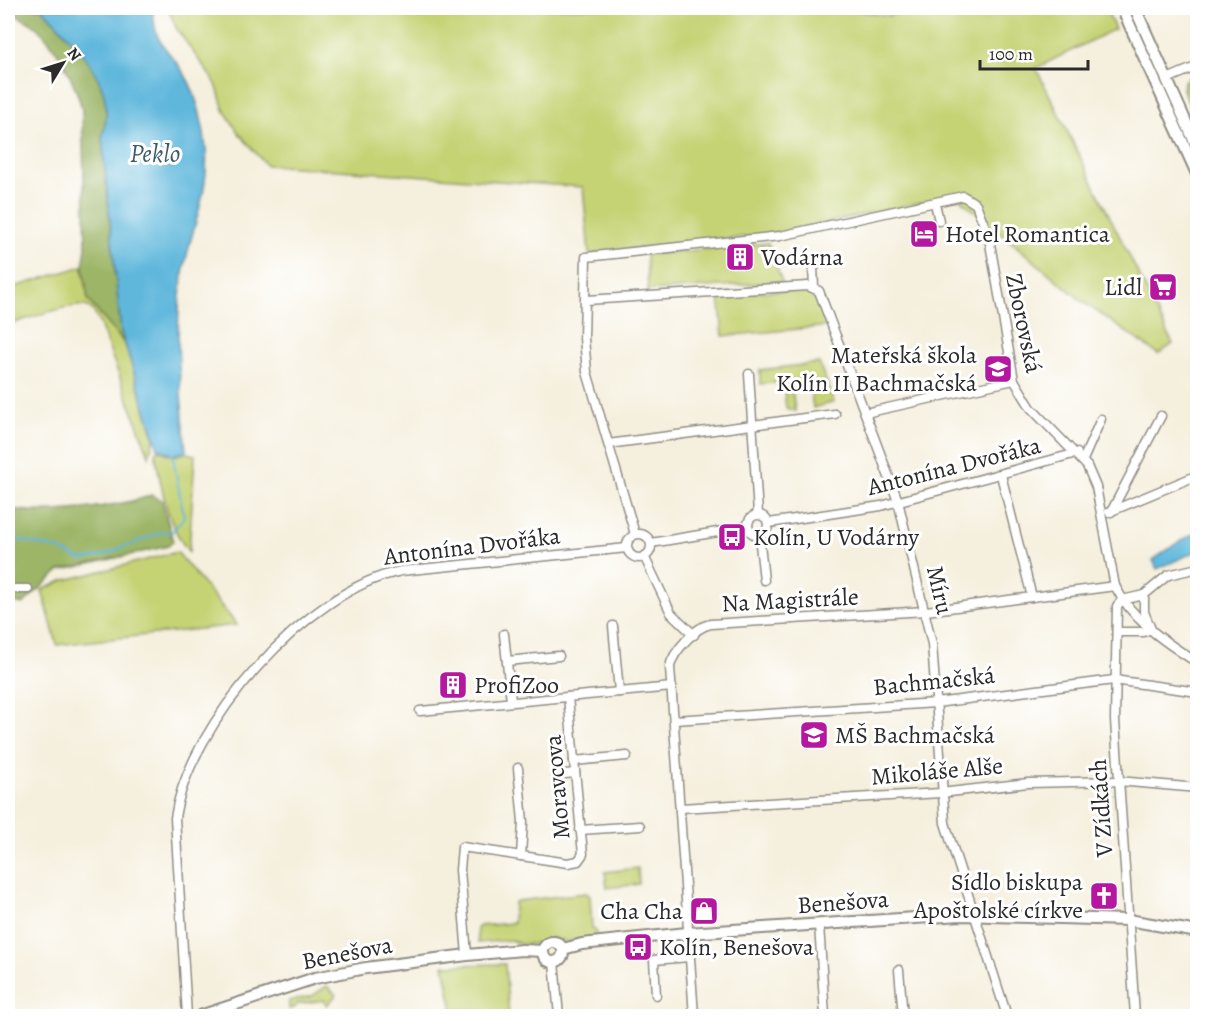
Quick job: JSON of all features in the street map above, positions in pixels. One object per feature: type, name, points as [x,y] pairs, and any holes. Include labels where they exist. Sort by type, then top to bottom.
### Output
[{"type":"street","points":[[1122,8],[1197,176]]},
{"type":"street","points":[[1135,8],[1197,149]]},
{"type":"street","points":[[1167,79],[1197,66]]},
{"type":"street","name":"Zborovská","points":[[586,300],[586,257],[780,236],[963,196],[976,204],[989,238],[1014,380],[1031,408],[1080,457],[1096,488],[1115,586],[1122,600],[1151,629],[1197,663]]},
{"type":"street","points":[[934,203],[939,221]]},
{"type":"street","points":[[635,534],[587,372],[584,338],[586,300],[814,287],[813,268],[819,261],[827,259]]},
{"type":"street","name":"Míru","points":[[814,287],[819,291],[898,501],[926,611],[936,703],[941,793],[948,832],[1007,1017]]},
{"type":"street","points":[[749,374],[758,514]]},
{"type":"street","points":[[865,413],[1014,380]]},
{"type":"street","points":[[608,444],[835,414]]},
{"type":"street","points":[[1111,512],[1161,416]]},
{"type":"street","points":[[1080,457],[1101,419]]},
{"type":"street","name":"Antonína Dvořáka","points":[[769,524],[898,501],[1080,457]]},
{"type":"street","points":[[1001,475],[1032,597]]},
{"type":"street","points":[[1101,514],[1111,512],[1197,475]]},
{"type":"street","points":[[758,514],[764,516],[769,524],[767,531],[759,536],[753,534],[748,527],[750,518],[758,514]]},
{"type":"street","points":[[651,543],[748,527]]},
{"type":"street","points":[[635,534],[644,535],[651,543],[650,551],[644,556],[634,556],[627,548],[629,540],[635,534]]},
{"type":"street","points":[[759,536],[764,580]]},
{"type":"street","name":"Antonína Dvořáka","points":[[188,1017],[176,851],[175,818],[178,796],[185,775],[219,717],[254,672],[281,644],[347,591],[390,573],[627,548]]},
{"type":"street","points":[[644,556],[671,613],[694,635]]},
{"type":"street","points":[[1122,600],[1144,595],[1168,576],[1197,568]]},
{"type":"street","name":"Na Magistrále","points":[[694,1017],[687,933],[672,660],[694,635],[706,624],[926,611],[1115,586]]},
{"type":"street","points":[[8,589],[28,589]]},
{"type":"street","points":[[1117,632],[1143,632],[1151,629],[1144,612],[1144,595]]},
{"type":"street","name":"V Zídkách","points":[[1122,600],[1117,606],[1114,680],[1118,781],[1135,1017]]},
{"type":"street","points":[[613,626],[619,692]]},
{"type":"street","points":[[504,634],[511,700]]},
{"type":"street","points":[[507,661],[559,656]]},
{"type":"street","name":"Bachmačská","points":[[674,720],[936,703],[1114,680],[1197,692]]},
{"type":"street","points":[[420,711],[511,700],[530,702],[672,687]]},
{"type":"street","name":"Moravcova","points":[[467,955],[460,870],[462,847],[568,863],[578,861],[583,854],[568,697]]},
{"type":"street","points":[[574,761],[627,756]]},
{"type":"street","points":[[518,768],[523,822],[521,856]]},
{"type":"street","points":[[556,775],[575,773]]},
{"type":"street","name":"Mikoláše Alše","points":[[680,808],[941,793],[1028,783],[1118,781],[1197,788]]},
{"type":"street","points":[[580,830],[640,826]]},
{"type":"street","name":"Benešova","points":[[200,1017],[315,978],[366,968],[467,955],[522,950],[543,951],[545,946],[552,942],[557,943],[563,949],[582,944],[687,933],[973,915],[1128,920],[1197,932]]},
{"type":"street","points":[[819,925],[825,1017]]},
{"type":"street","points":[[543,951],[546,959],[554,962],[562,958],[563,949]]},
{"type":"street","points":[[656,995],[654,960],[689,957]]},
{"type":"street","points":[[554,962],[559,1017]]},
{"type":"street","points":[[899,970],[903,1017]]},
{"type":"green space","points":[[8,8],[42,8],[83,54],[99,81],[104,95],[106,120],[102,138],[121,332],[125,344],[88,300],[83,266],[86,248],[82,109],[79,99],[65,65],[44,35],[26,20],[8,12]]},
{"type":"green space","points":[[168,8],[841,8],[889,16],[897,14],[898,8],[1106,8],[1115,29],[1036,68],[1173,344],[1158,354],[1083,302],[955,195],[779,233],[589,254],[583,187],[266,165],[238,132],[224,110],[216,84],[176,28]]},
{"type":"green space","points":[[1192,74],[1197,77],[1197,123],[1183,90],[1184,81]]},
{"type":"green space","points":[[768,243],[782,282],[648,291],[646,255]]},
{"type":"green space","points":[[83,266],[88,300],[125,344],[154,437],[149,456],[100,324],[90,308],[74,306],[63,308],[8,325],[8,289]]},
{"type":"green space","points":[[812,289],[817,293],[829,326],[723,336],[719,294]]},
{"type":"green space","points":[[819,363],[834,402],[813,408],[809,379],[791,381],[795,411],[786,408],[783,382],[760,384],[760,370]]},
{"type":"green space","points":[[158,450],[173,456],[187,453],[195,455],[189,552],[175,529],[166,505],[155,453]]},
{"type":"green space","points":[[151,495],[162,500],[173,541],[168,546],[59,571],[23,604],[8,601],[8,507],[19,510],[56,511],[102,507]]},
{"type":"green space","points":[[177,552],[237,625],[57,645],[42,590],[62,581]]},
{"type":"green space","points":[[638,868],[639,884],[607,888],[605,872]]},
{"type":"green space","points":[[586,893],[590,896],[592,928],[597,932],[594,938],[567,942],[552,938],[537,944],[520,944],[510,940],[478,943],[477,929],[479,926],[513,923],[514,903],[517,901]]},
{"type":"green space","points":[[505,964],[509,1016],[454,1016],[444,965]]},
{"type":"green space","points":[[327,986],[336,995],[327,1005],[324,1000],[298,1004],[289,1009],[289,1001],[312,996]]},
{"type":"water","name":"Peklo","points":[[42,8],[153,8],[159,38],[185,75],[199,111],[206,149],[205,181],[183,274],[178,340],[186,451],[174,455],[158,448],[121,332],[102,138],[106,117],[104,96],[99,81],[83,54]]},
{"type":"water","points":[[1197,533],[1197,551],[1157,569],[1153,560],[1180,541]]},
{"type":"waterway","name":"Peklo","points":[[8,537],[58,549],[82,560],[104,555],[157,534],[173,531],[184,517],[172,452]]},
{"type":"place","name":"Hotel Romantica","points":[[924,234]]},
{"type":"place","name":"Vodárna","points":[[740,257]]},
{"type":"place","name":"Lidl","points":[[1163,287]]},
{"type":"place","name":"Mateřská škola Kolín II Bachmačská","points":[[998,369]]},
{"type":"place","name":"Kolín, U Vodárny","points":[[732,537]]},
{"type":"place","name":"ProfiZoo","points":[[453,685]]},
{"type":"place","name":"MŠ Bachmačská","points":[[814,735]]},
{"type":"place","name":"Sídlo biskupa Apoštolské církve","points":[[1104,896]]},
{"type":"place","name":"Cha Cha","points":[[704,911]]},
{"type":"place","name":"Kolín, Benešova","points":[[638,947]]}]
